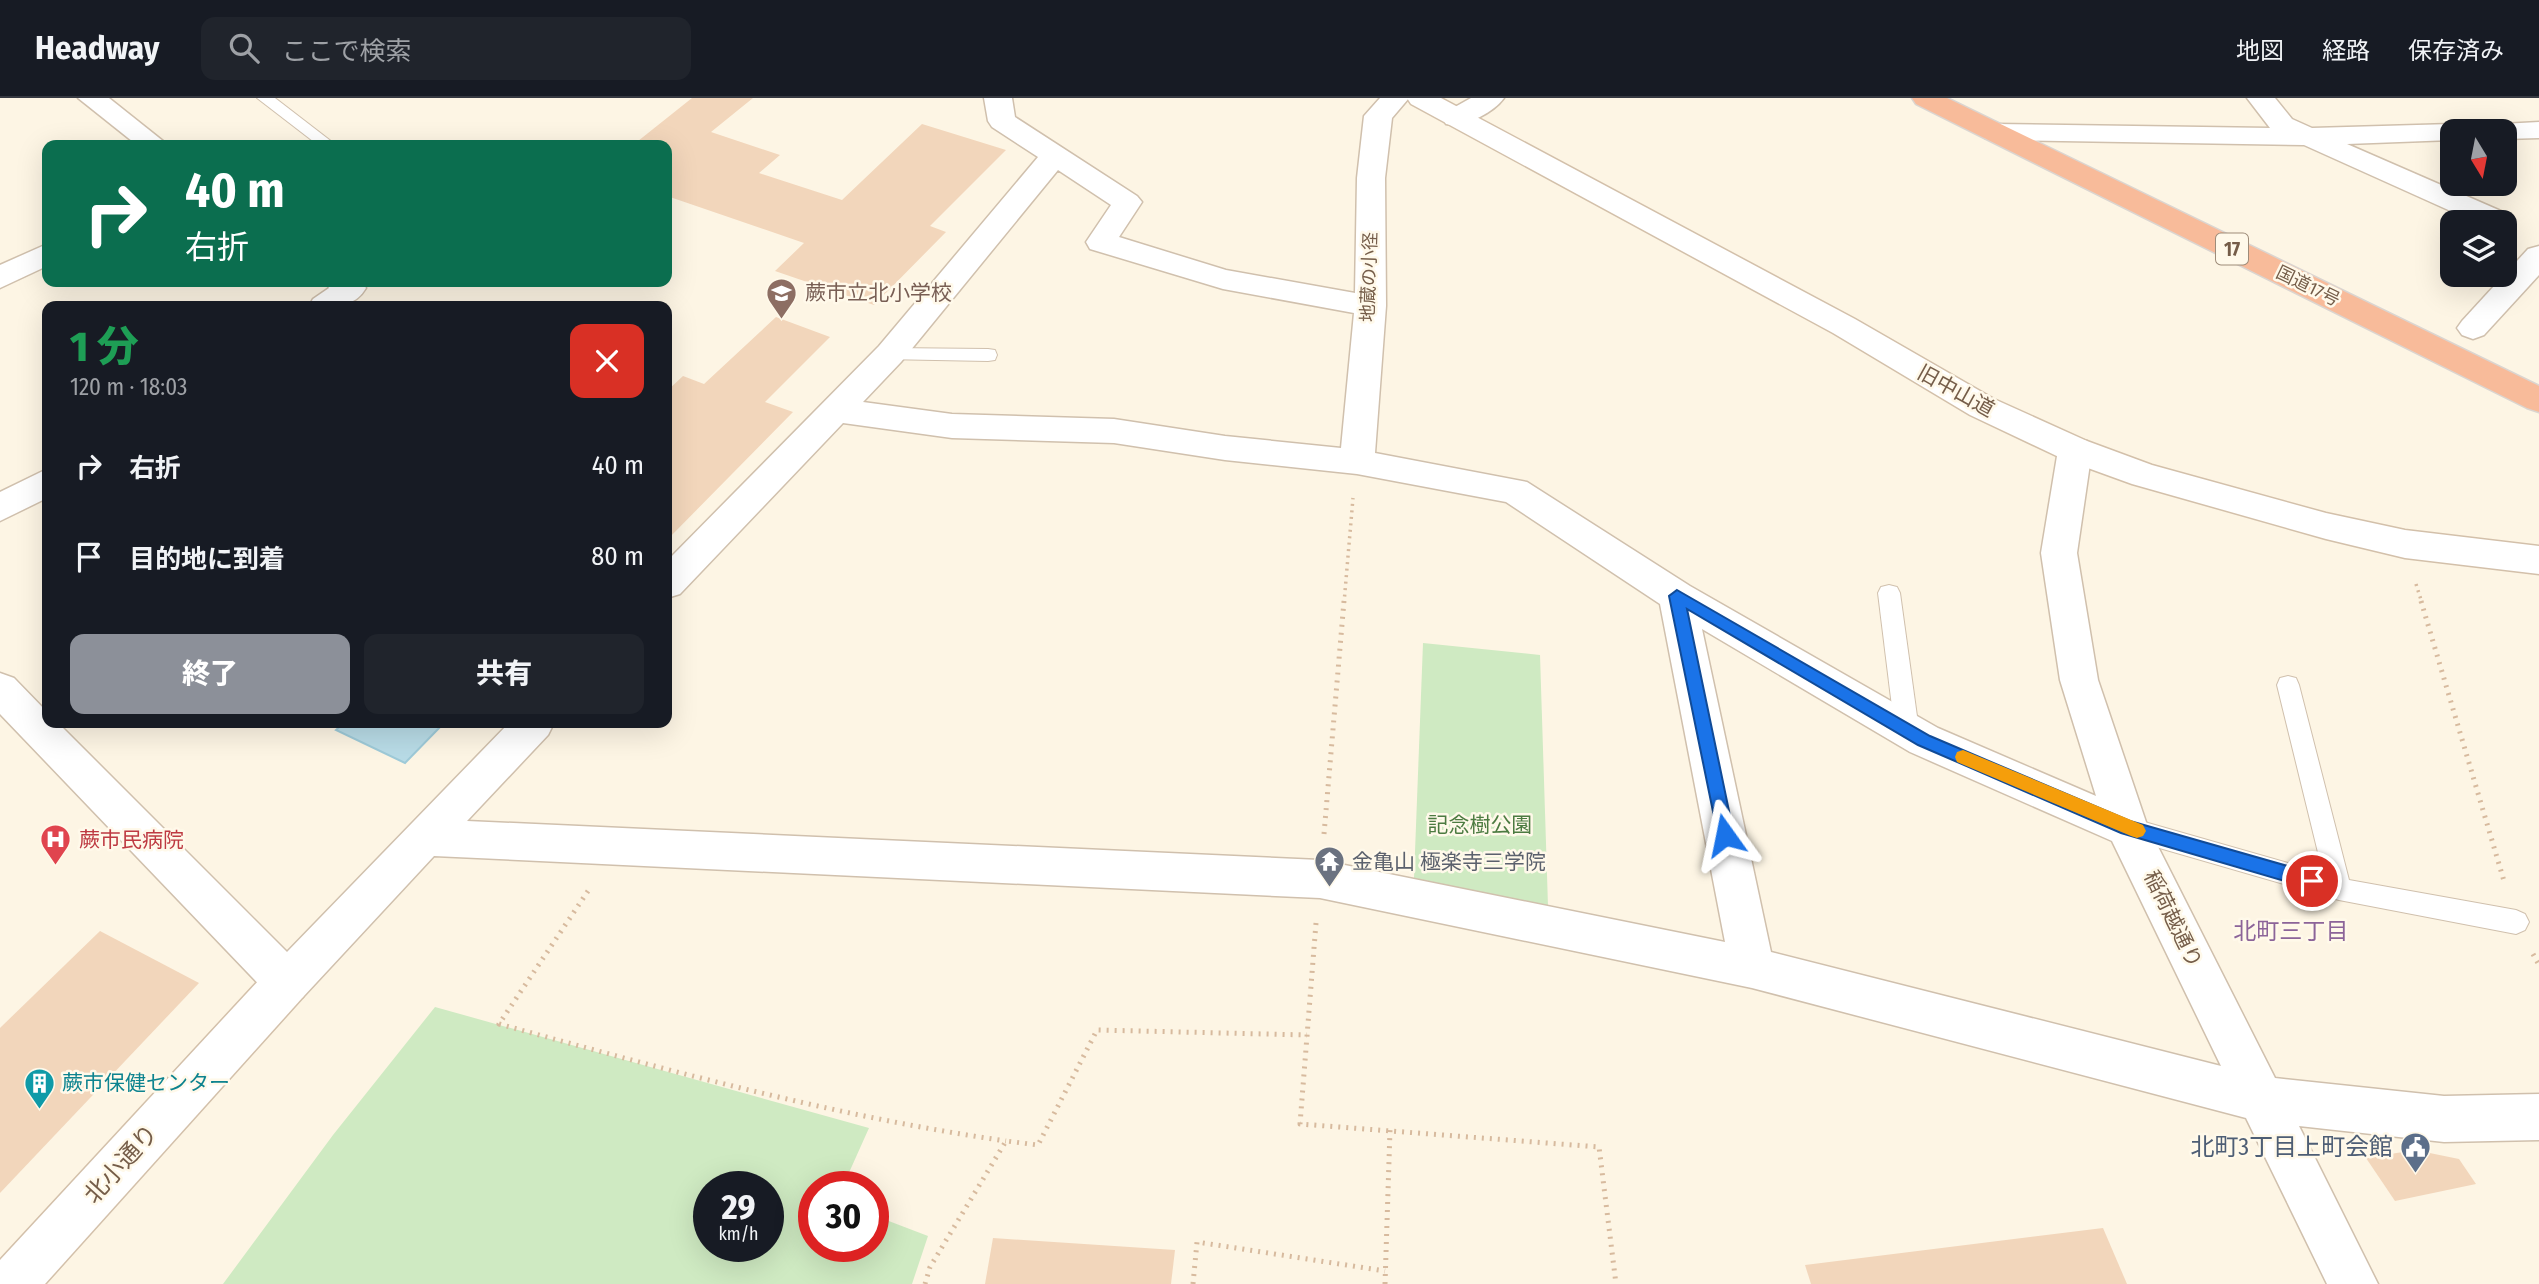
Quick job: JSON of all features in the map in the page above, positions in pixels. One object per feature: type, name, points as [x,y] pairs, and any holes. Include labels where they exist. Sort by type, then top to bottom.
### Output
[{"type":"highway","name":"国道17号","points":[[1926,98],[2539,400]]},
{"type":"street","points":[[92,98],[147,140]]},
{"type":"street","points":[[998,98],[1002,121],[1127,202],[1101,242],[1223,279],[1370,306]]},
{"type":"street","name":"地蔵の小径","points":[[1357,462],[1370,306],[1371,178],[1378,116],[1395,98]]},
{"type":"street","name":"旧中山道","points":[[1421,98],[1844,326],[1982,407],[2075,450],[2185,486],[2326,526],[2405,544],[2539,560]]},
{"type":"street","points":[[1457,118],[1490,98]]},
{"type":"street","points":[[2261,98],[2282,125],[2473,210]]},
{"type":"street","points":[[2517,130],[2539,130]]},
{"type":"street","points":[[1995,132],[2309,137],[2440,132]]},
{"type":"street","points":[[672,579],[890,354],[1056,154]]},
{"type":"street","points":[[2517,230],[2539,240]]},
{"type":"street","points":[[2473,328],[2539,256]]},
{"type":"street","points":[[0,278],[42,257]]},
{"type":"street","points":[[332,301],[349,287]]},
{"type":"street","points":[[835,410],[952,426],[1114,431],[1226,448],[1357,462],[1515,491],[1677,596],[1907,731],[2127,828]]},
{"type":"street","name":"稲荷越通り","points":[[2075,450],[2059,553],[2079,680],[2127,828],[2353,1284]]},
{"type":"street","points":[[0,508],[42,485]]},
{"type":"street","points":[[1677,596],[1752,968]]},
{"type":"street","points":[[0,689],[287,982]]},
{"type":"street","name":"北小通り","points":[[12,1284],[287,982],[529,728]]},
{"type":"street","points":[[423,838],[1320,879],[1752,968],[2262,1099],[2444,1119],[2539,1117]]},
{"type":"lane","points":[[265,98],[321,140]]},
{"type":"lane","points":[[890,354],[988,355]]},
{"type":"lane","points":[[1889,593],[1907,731]]},
{"type":"lane","points":[[2288,685],[2339,889]]},
{"type":"lane","points":[[2127,828],[2339,889],[2516,922]]},
{"type":"path","points":[[2405,544],[2516,922],[2539,965]]},
{"type":"path","points":[[593,884],[499,1024],[771,1097],[941,1133],[1038,1145],[1097,1030],[1307,1035]]},
{"type":"path","points":[[1385,1284],[1390,1130]]},
{"type":"path","points":[[925,1284],[930,1267],[1006,1141]]},
{"type":"path","points":[[1193,1284],[1197,1242],[1385,1271]]},
{"type":"green space","name":"記念樹公園","points":[[1423,643],[1540,655],[1548,906],[1414,878]]},
{"type":"green space","points":[[435,1007],[869,1128],[850,1171],[798,1171],[798,1262],[889,1262],[889,1221],[928,1236],[912,1284],[223,1284],[333,1135]]},
{"type":"water","points":[[338,728],[439,728],[405,763],[336,730]]},
{"type":"building","points":[[692,98],[753,98],[711,132],[780,155],[759,173],[842,200],[922,124],[1006,150],[930,226],[946,232],[874,305],[775,271],[804,243],[672,198],[672,140],[639,140]]},
{"type":"building","points":[[776,317],[830,337],[765,402],[793,412],[672,535],[672,386],[683,376],[704,384]]},
{"type":"building","name":"蕨市保健センター","points":[[100,931],[199,983],[0,1193],[0,1028]]},
{"type":"building","points":[[2415,1150],[2459,1159],[2476,1184],[2395,1201],[2366,1158]]},
{"type":"building","points":[[2103,1228],[2127,1284],[1811,1284],[1805,1265]]},
{"type":"building","points":[[993,1238],[1175,1250],[1171,1284],[985,1284]]},
{"type":"slow traffic","points":[[1963,757],[2137,831]]},
{"type":"place","name":"蕨市立北小学校","points":[[782,320]]},
{"type":"place","name":"蕨市民病院","points":[[56,867]]},
{"type":"place","name":"金亀山 極楽寺三学院","points":[[1329,889]]},
{"type":"place","name":"蕨市保健センター","points":[[39,1110]]},
{"type":"place","name":"北町3丁目上町会館","points":[[2416,1174]]},
{"type":"district","name":"北町三丁目","points":[[2291,931]]},
{"type":"route","points":[[1725,835],[1677,596],[1924,740],[2127,828],[2312,881]]}]
